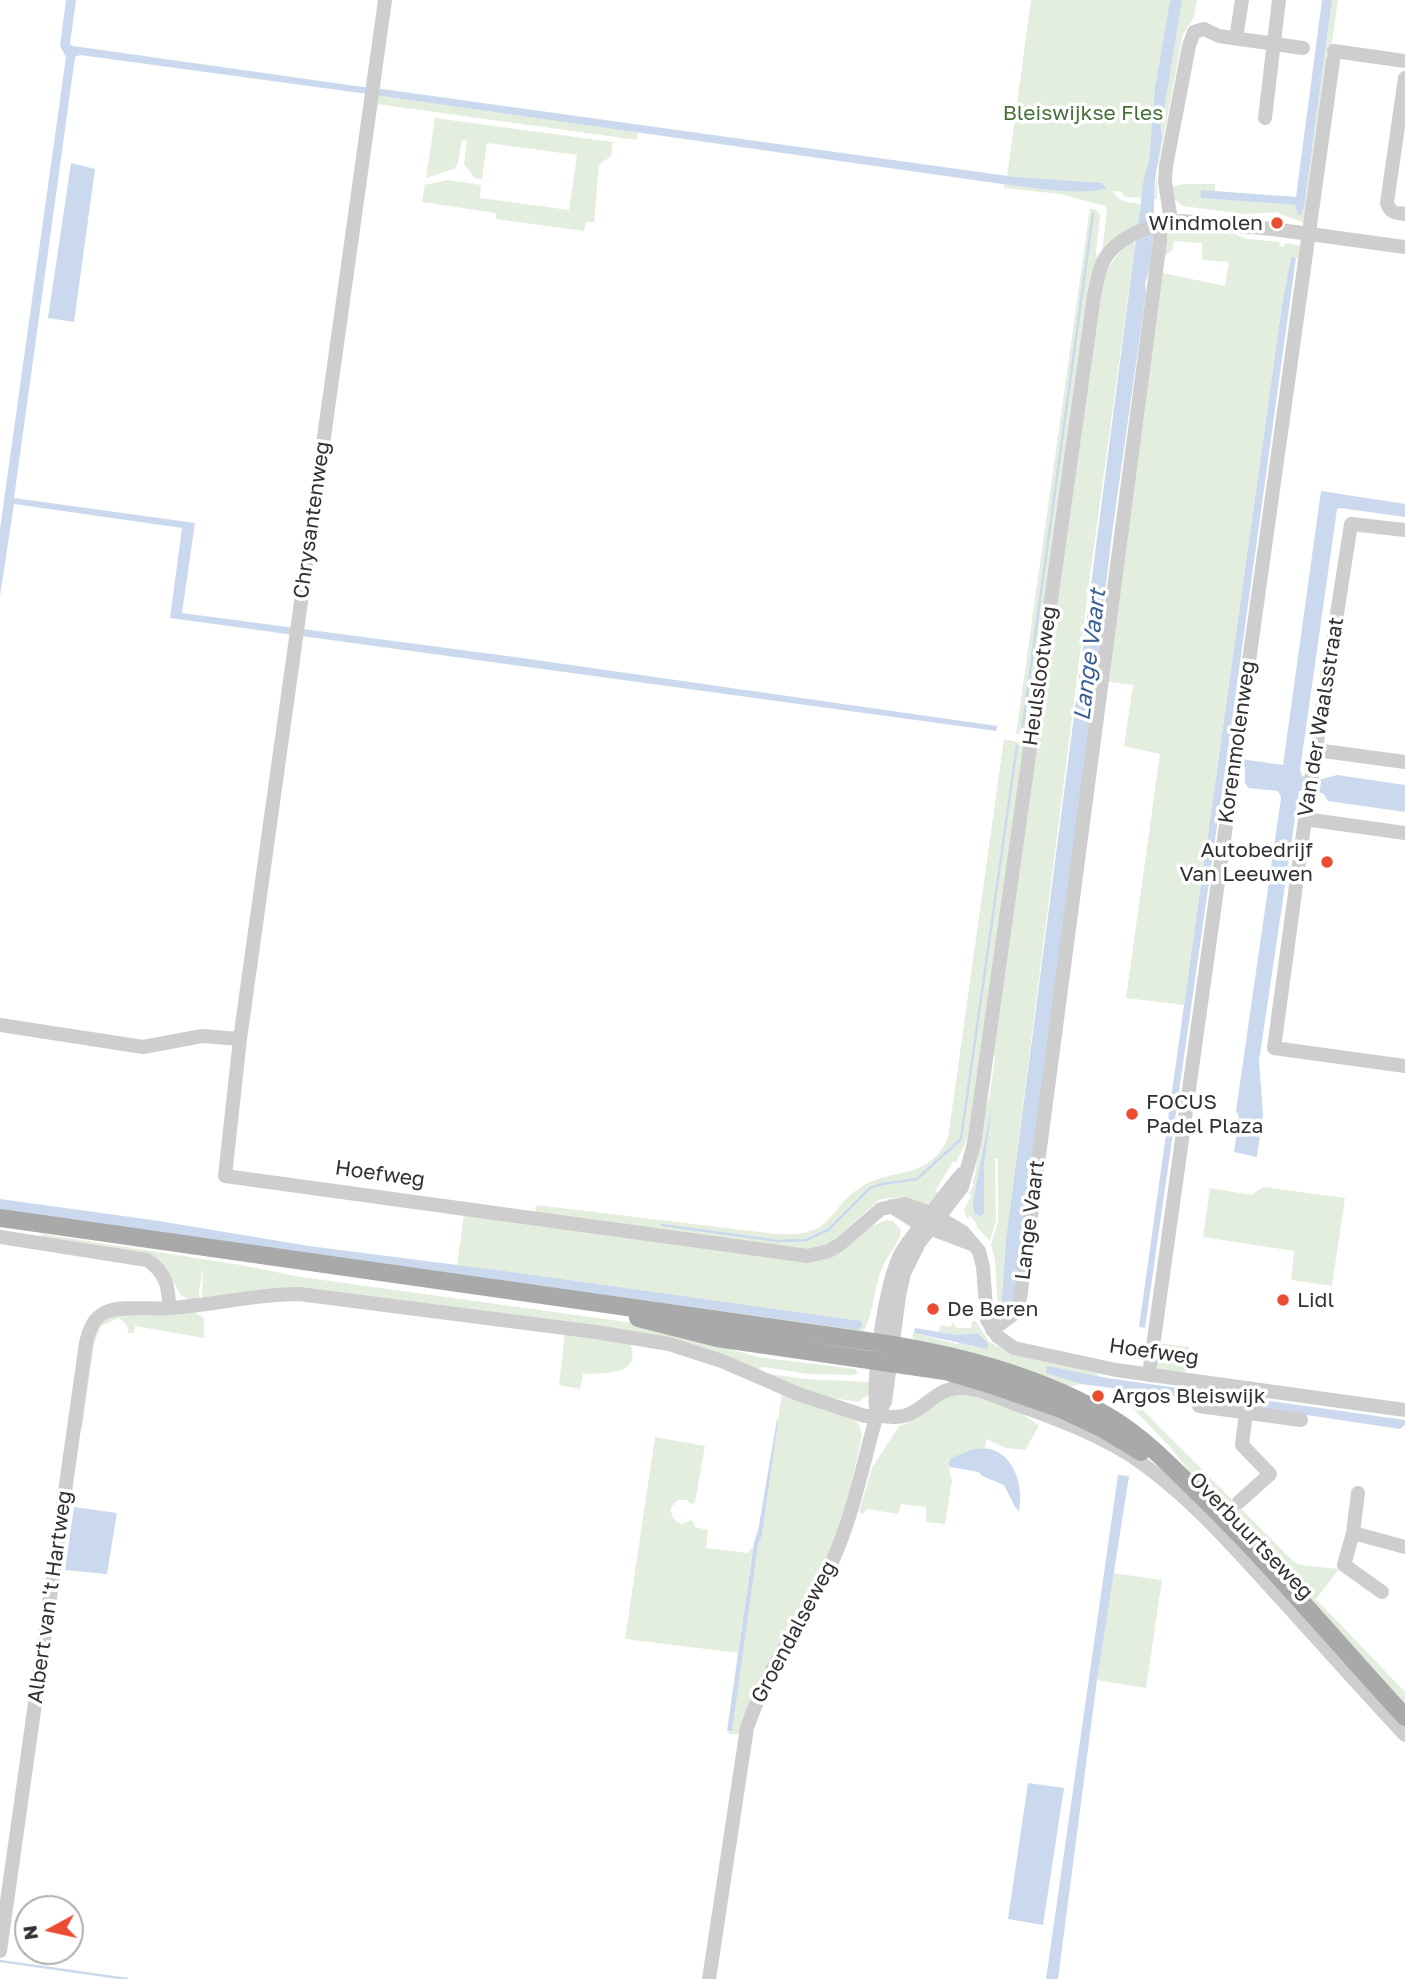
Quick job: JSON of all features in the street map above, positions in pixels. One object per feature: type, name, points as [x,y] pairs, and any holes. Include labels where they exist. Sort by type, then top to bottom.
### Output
[{"type":"main road","points":[[0,1218],[887,1344]]},
{"type":"main road","points":[[0,1226],[611,1313],[717,1338],[885,1363]]},
{"type":"main road","name":"Overbuurtseweg","points":[[887,1344],[986,1366],[1075,1399],[1135,1434],[1156,1450],[1223,1516],[1405,1717]]},
{"type":"main road","name":"Overbuurtseweg","points":[[885,1363],[945,1371],[1061,1409],[1128,1444],[1191,1485]]},
{"type":"street","name":"Chrysantenweg","points":[[240,1040],[385,0]]},
{"type":"street","points":[[1236,38],[1242,0]]},
{"type":"street","points":[[1265,118],[1279,0]]},
{"type":"street","name":"Lange Vaart","points":[[992,1330],[1015,1313],[1020,1300],[1158,255],[1166,223],[1166,166],[1192,35],[1202,29],[1219,36],[1303,48]]},
{"type":"street","points":[[1308,233],[1333,56],[1405,61]]},
{"type":"street","points":[[1405,78],[1387,203],[1394,213],[1405,214]]},
{"type":"street","points":[[1166,223],[1200,222],[1308,233],[1405,247]]},
{"type":"street","name":"Heulslootweg","points":[[885,1363],[889,1289],[900,1256],[962,1187],[974,1144],[1094,296],[1106,256],[1128,238],[1166,223]]},
{"type":"street","name":"Korenmolenweg","points":[[1149,1376],[1308,233]]},
{"type":"street","name":"Van der Waalsstraat","points":[[1405,530],[1351,524],[1305,819],[1274,1048],[1405,1066]]},
{"type":"street","points":[[1316,750],[1405,762]]},
{"type":"street","points":[[1305,819],[1405,833]]},
{"type":"street","points":[[0,1025],[143,1047],[202,1036],[240,1040]]},
{"type":"street","name":"Hoefweg","points":[[240,1040],[225,1175],[808,1256],[829,1251],[839,1245],[875,1212],[905,1204],[974,1245],[982,1259],[985,1313],[992,1330],[1002,1340],[1023,1351],[1149,1376],[1247,1401],[1301,1420]]},
{"type":"street","points":[[0,1237],[147,1260],[161,1271],[167,1284],[169,1308],[248,1296],[299,1294],[637,1337],[702,1354],[798,1394],[840,1406],[868,1408],[877,1414]]},
{"type":"street","name":"Albert van 't Hartweg","points":[[0,1951],[89,1330],[106,1312],[169,1308]]},
{"type":"street","name":"Groendalseweg","points":[[709,1979],[747,1728],[756,1699],[832,1560],[849,1514],[877,1414],[874,1400],[885,1363]]},
{"type":"street","name":"Overbuurtseweg","points":[[877,1414],[906,1416],[933,1396],[959,1388],[985,1394],[1065,1422],[1119,1449],[1162,1478],[1216,1528],[1405,1735]]},
{"type":"street","points":[[1239,1502],[1270,1474],[1242,1445],[1247,1401]]},
{"type":"street","name":"Hoefweg","points":[[1199,1406],[1247,1401],[1405,1410]]},
{"type":"street","points":[[1359,1493],[1345,1565],[1382,1592]]},
{"type":"street","points":[[1353,1534],[1405,1547]]},
{"type":"green space","name":"Bleiswijkse Fles","points":[[1031,0],[1170,0],[1155,87],[1149,161],[1142,198],[1125,197],[1121,192],[1113,191],[1121,200],[1140,204],[1138,226],[1102,252],[1107,210],[1105,206],[1060,194],[1004,188],[1003,183],[1063,190],[1102,190],[1008,181]]},
{"type":"green space","points":[[1182,0],[1197,0],[1194,17],[1183,34],[1157,172],[1157,199],[1154,199],[1165,99]]},
{"type":"green space","points":[[1332,0],[1338,0],[1306,223],[1279,212],[1244,214],[1182,206],[1172,200],[1170,187],[1215,184],[1215,191],[1201,191],[1200,198],[1295,205],[1298,215],[1301,215]]},
{"type":"green space","points":[[374,95],[638,132],[637,140],[377,104]]},
{"type":"green space","points":[[435,118],[613,142],[611,156],[599,165],[594,222],[586,222],[584,231],[496,219],[496,213],[422,202],[425,185],[448,180],[481,185],[480,198],[569,210],[577,155],[487,143],[482,179],[475,178],[464,164],[467,141],[462,140],[458,163],[454,169],[426,178]]},
{"type":"green space","points":[[1090,208],[1098,211],[1100,216],[1096,251],[1098,263],[1028,732],[1016,734]]},
{"type":"green space","points":[[1186,230],[1234,234],[1247,239],[1280,242],[1279,246],[1284,247],[1285,243],[1303,246],[1301,258],[1291,258],[1282,305],[1184,1005],[1126,998],[1160,754],[1124,746],[1133,685],[1103,681],[1158,272],[1225,286],[1229,262],[1202,260],[1202,243],[1174,241],[1172,251],[1160,259],[1164,233]]},
{"type":"green space","points":[[1133,240],[1135,245],[1006,1239],[1001,1312],[998,1310],[995,1260],[991,1245],[998,1221],[998,1159],[995,1159],[996,1221],[990,1241],[970,1216],[967,1219],[964,1210],[974,1184],[972,1183],[985,1103],[989,1100],[995,1057],[992,1053],[1096,311],[1107,271],[1116,257]]},
{"type":"green space","points":[[1004,739],[1026,744],[971,1133],[956,1162],[953,1162],[935,1191],[940,1194],[937,1200],[928,1206],[898,1199],[879,1200],[831,1243],[814,1250],[535,1216],[536,1205],[776,1234],[796,1234],[821,1226],[843,1202],[866,1184],[911,1171],[931,1161],[948,1138]]},
{"type":"green space","points":[[1263,1187],[1345,1198],[1332,1286],[1291,1280],[1294,1251],[1203,1237],[1210,1188],[1251,1195]]},
{"type":"green space","points":[[0,1211],[860,1321],[457,1265],[464,1215],[807,1260],[887,1220],[893,1221],[901,1230],[899,1239],[880,1273],[870,1316],[863,1333]]},
{"type":"green space","points":[[42,1234],[301,1277],[641,1324],[758,1357],[855,1369],[858,1373],[808,1374],[764,1367],[755,1371],[721,1355],[400,1300],[202,1298],[203,1267],[200,1299],[188,1300],[181,1295],[163,1265],[41,1239]]},
{"type":"green space","points":[[193,1311],[204,1318],[204,1338],[135,1326],[134,1333],[128,1333],[127,1325],[119,1318],[101,1326],[94,1344],[82,1430],[79,1425],[92,1337],[99,1324],[112,1316]]},
{"type":"green space","points":[[972,1321],[976,1321],[989,1342],[1007,1351],[1099,1374],[1046,1373],[1081,1384],[1067,1387],[916,1340],[912,1336],[914,1333],[957,1344],[977,1333],[957,1335],[939,1332],[940,1325],[951,1327],[952,1322],[956,1328],[971,1328]]},
{"type":"green space","points":[[565,1333],[630,1344],[633,1354],[631,1362],[619,1371],[583,1374],[580,1389],[559,1385]]},
{"type":"green space","points":[[1157,1343],[1189,1347],[1185,1373],[1158,1370]]},
{"type":"green space","points":[[763,1373],[805,1379],[870,1382],[870,1394],[858,1402],[820,1396]]},
{"type":"green space","points":[[782,1392],[854,1419],[862,1436],[847,1502],[832,1550],[740,1734],[728,1734],[731,1731],[758,1545],[762,1535]]},
{"type":"green space","points":[[959,1394],[1001,1405],[1039,1426],[1025,1450],[1006,1448],[986,1439],[985,1449],[973,1449],[951,1458],[948,1464],[952,1481],[945,1524],[926,1522],[926,1507],[901,1504],[898,1514],[867,1509],[863,1514],[859,1512],[872,1468],[899,1426],[908,1423],[945,1397]]},
{"type":"green space","points":[[1135,1397],[1139,1406],[1293,1561],[1300,1565],[1339,1569],[1316,1599],[1405,1692],[1405,1706],[1130,1405]]},
{"type":"green space","points":[[655,1437],[705,1446],[695,1502],[692,1504],[686,1500],[678,1500],[671,1507],[675,1520],[682,1524],[692,1520],[695,1527],[708,1530],[706,1548],[748,1553],[753,1546],[738,1653],[625,1639]]},
{"type":"green space","points":[[1113,1573],[1162,1580],[1146,1688],[1097,1680]]},
{"type":"water","points":[[66,0],[76,0],[70,44],[73,46],[370,88],[368,94],[80,55],[75,57],[14,498],[195,523],[182,613],[522,658],[997,726],[996,731],[170,618],[182,528],[14,504],[0,596],[0,529],[66,57],[60,46]]},
{"type":"water","points":[[1170,0],[1182,0],[1155,180],[1152,259],[1145,284],[1146,293],[1111,541],[1087,754],[1013,1303],[1003,1314],[1006,1239],[1144,177],[1149,161],[1155,87]]},
{"type":"water","points":[[1322,0],[1332,0],[1301,215],[1298,215],[1295,205],[1200,198],[1201,190],[1296,197]]},
{"type":"water","points":[[375,88],[1015,177],[1102,183],[1107,188],[1068,191],[995,183],[374,95]]},
{"type":"water","points":[[71,163],[95,169],[74,322],[48,318]]},
{"type":"water","points":[[1291,257],[1296,258],[1227,757],[1283,765],[1321,491],[1405,504],[1405,517],[1337,509],[1300,770],[1302,776],[1322,779],[1337,775],[1405,785],[1405,812],[1328,801],[1323,793],[1299,791],[1259,1061],[1263,1114],[1257,1157],[1234,1152],[1239,1116],[1236,1111],[1281,798],[1278,791],[1248,788],[1245,782],[1245,767],[1226,764],[1145,1328],[1139,1327],[1282,305]]},
{"type":"water","points":[[993,1100],[984,1163],[984,1212],[981,1217],[974,1213],[973,1201]]},
{"type":"water","points":[[0,1199],[159,1221],[309,1246],[861,1321],[863,1325],[858,1330],[0,1211]]},
{"type":"water","points":[[915,1328],[957,1335],[977,1333],[988,1343],[988,1349],[914,1333]]},
{"type":"water","points":[[1047,1366],[1107,1378],[1405,1420],[1405,1425],[1400,1429],[1081,1384],[1046,1373]]},
{"type":"water","points":[[777,1419],[732,1731],[727,1731],[754,1542]]},
{"type":"water","points":[[973,1449],[999,1452],[1006,1458],[1019,1483],[1019,1511],[1004,1485],[982,1476],[979,1472],[950,1467],[948,1464],[951,1458]]},
{"type":"water","points":[[1118,1475],[1129,1476],[1097,1680],[1058,1979],[1046,1979]]},
{"type":"water","points":[[74,1507],[117,1513],[107,1574],[65,1570]]},
{"type":"water","points":[[1028,1783],[1064,1788],[1043,1925],[1008,1919]]},
{"type":"waterway","points":[[1022,731],[1093,214]]},
{"type":"waterway","points":[[662,1225],[779,1241],[806,1240],[828,1230],[870,1188],[917,1179],[961,1139],[1017,746]]},
{"type":"waterway","points":[[0,1961],[127,1979]]},
{"type":"place","name":"Windmolen","points":[[1277,223]]},
{"type":"place","name":"Autobedrijf Van Leeuwen","points":[[1327,862]]},
{"type":"place","name":"FOCUS Padel Plaza","points":[[1132,1114]]},
{"type":"place","name":"Lidl","points":[[1283,1300]]},
{"type":"place","name":"De Beren","points":[[933,1309]]},
{"type":"place","name":"Argos Bleiswijk","points":[[1098,1396]]}]
